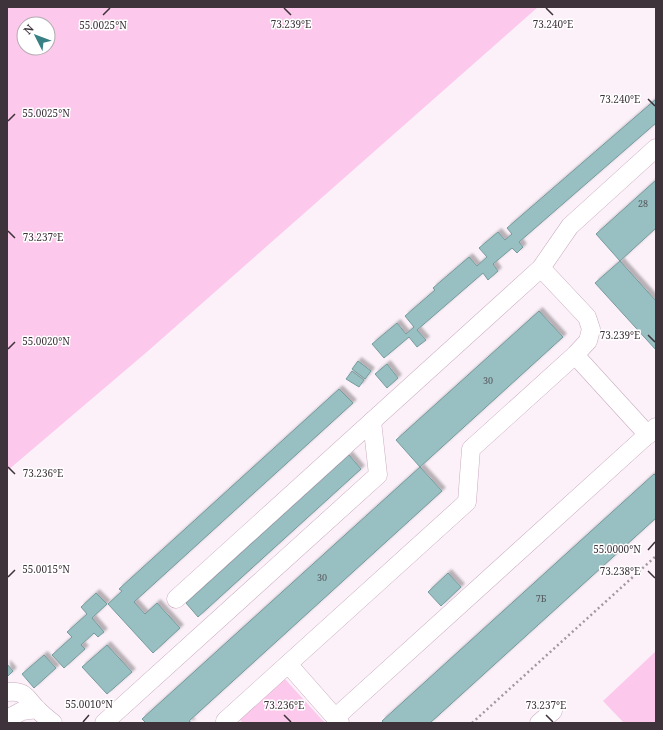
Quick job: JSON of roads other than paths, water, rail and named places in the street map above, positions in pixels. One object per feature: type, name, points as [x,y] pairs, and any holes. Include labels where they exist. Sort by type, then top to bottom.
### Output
[{"type":"street","points":[[176,598],[541,268],[570,226],[656,148]]},
{"type":"street","points":[[227,723],[225,721],[467,502],[471,450],[575,355],[588,341],[591,329],[587,317],[541,268]]},
{"type":"street","points":[[288,664],[338,720],[652,431],[575,355]]},
{"type":"street","points":[[104,723],[378,475],[372,421]]},
{"type":"street","points":[[7,692],[14,691],[25,694],[37,710],[53,723]]},
{"type":"street","points":[[7,719],[22,711],[37,710]]},
{"type":"street","points":[[539,723],[553,711]]}]
